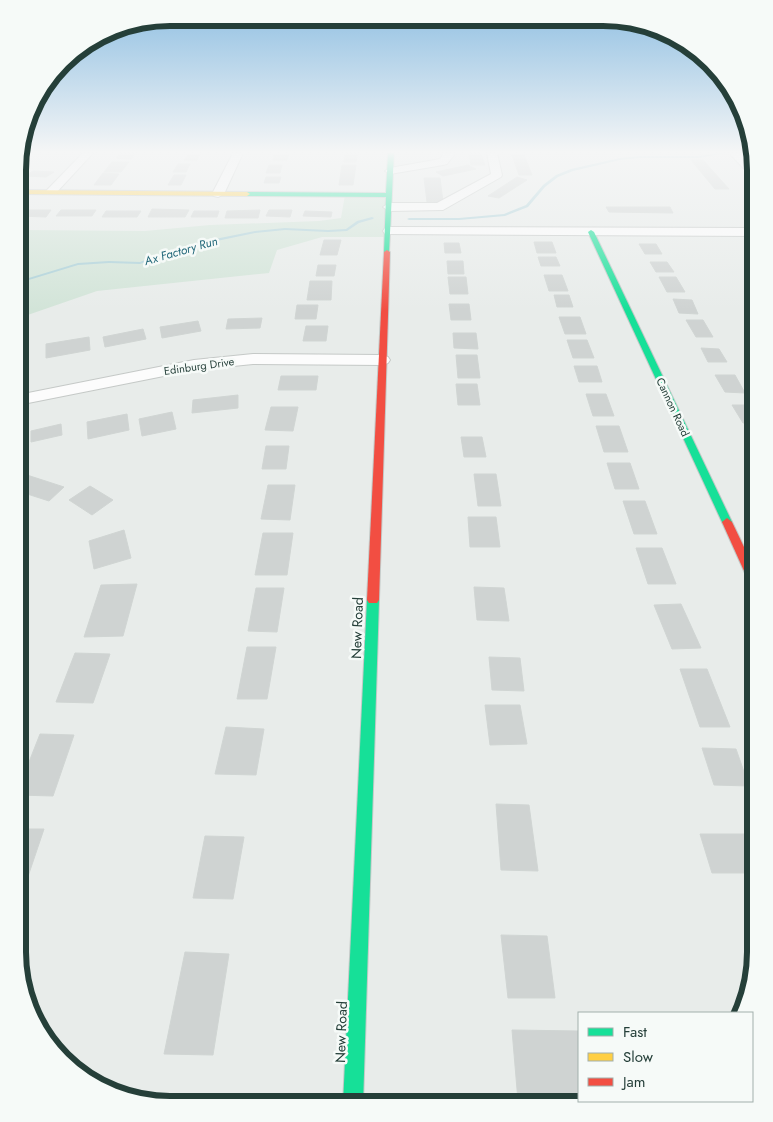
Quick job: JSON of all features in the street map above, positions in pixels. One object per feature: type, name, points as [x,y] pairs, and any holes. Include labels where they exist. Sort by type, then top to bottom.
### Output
[{"type":"street","name":"New Road","points":[[353,1096],[389,205]]},
{"type":"street","points":[[425,205],[439,207],[442,205]]},
{"type":"street","points":[[389,231],[747,232]]},
{"type":"street","name":"Cannon Road","points":[[591,232],[747,564]]},
{"type":"street","name":"Edinburg Drive","points":[[26,398],[194,365],[253,359],[382,360]]},
{"type":"green space","points":[[343,205],[389,205],[388,237],[322,237],[277,250],[269,273],[97,291],[26,316],[26,230],[145,231],[210,225],[319,221],[341,218]]},
{"type":"building","points":[[606,207],[670,207],[673,213],[609,212]]},
{"type":"building","points":[[152,209],[189,210],[185,217],[148,217]]},
{"type":"building","points":[[26,210],[51,210],[46,217],[26,216]]},
{"type":"building","points":[[61,210],[96,210],[92,216],[56,216]]},
{"type":"building","points":[[260,210],[258,218],[225,218],[227,211]]},
{"type":"building","points":[[269,210],[292,210],[290,217],[266,216]]},
{"type":"building","points":[[106,211],[141,211],[137,217],[102,217]]},
{"type":"building","points":[[194,211],[219,211],[217,217],[191,217]]},
{"type":"building","points":[[305,211],[332,212],[331,217],[303,216]]},
{"type":"building","points":[[324,240],[341,240],[337,255],[320,255]]},
{"type":"building","points":[[534,242],[552,242],[556,253],[537,253]]},
{"type":"building","points":[[444,243],[459,243],[461,253],[445,253]]},
{"type":"building","points":[[639,244],[656,244],[662,254],[645,254]]},
{"type":"building","points":[[538,257],[556,257],[560,266],[541,266]]},
{"type":"building","points":[[447,261],[463,261],[464,274],[448,274]]},
{"type":"building","points":[[650,262],[667,262],[674,272],[656,272]]},
{"type":"building","points":[[318,265],[336,265],[334,276],[316,276]]},
{"type":"building","points":[[544,275],[562,275],[568,291],[549,291]]},
{"type":"building","points":[[448,277],[466,277],[468,294],[450,294]]},
{"type":"building","points":[[659,277],[676,277],[685,292],[667,292]]},
{"type":"building","points":[[310,281],[332,281],[331,300],[307,300]]},
{"type":"building","points":[[554,295],[569,295],[573,307],[557,307]]},
{"type":"building","points":[[673,299],[692,300],[698,314],[679,313]]},
{"type":"building","points":[[449,304],[469,304],[471,320],[451,320]]},
{"type":"building","points":[[297,305],[318,305],[316,319],[295,319]]},
{"type":"building","points":[[559,317],[580,317],[586,334],[565,334]]},
{"type":"building","points":[[262,318],[260,328],[226,329],[228,319]]},
{"type":"building","points":[[686,320],[703,320],[713,337],[696,337]]},
{"type":"building","points":[[198,321],[201,331],[162,338],[160,327]]},
{"type":"building","points":[[306,326],[328,326],[326,341],[303,341]]},
{"type":"building","points":[[143,329],[146,339],[105,347],[103,337]]},
{"type":"building","points":[[453,333],[476,333],[478,349],[454,348]]},
{"type":"building","points":[[89,337],[90,350],[46,358],[46,344]]},
{"type":"building","points":[[567,340],[587,340],[594,358],[573,358]]},
{"type":"building","points":[[701,348],[719,349],[727,362],[708,362]]},
{"type":"building","points":[[456,355],[477,355],[480,378],[458,378]]},
{"type":"building","points":[[574,366],[597,366],[602,382],[579,382]]},
{"type":"building","points":[[715,375],[735,375],[745,393],[725,392]]},
{"type":"building","points":[[281,376],[318,376],[316,390],[278,390]]},
{"type":"building","points":[[456,384],[477,384],[480,405],[458,405]]},
{"type":"building","points":[[586,394],[606,394],[614,416],[593,416]]},
{"type":"building","points":[[238,395],[238,408],[192,413],[193,400]]},
{"type":"building","points":[[732,405],[747,405],[747,423],[743,423]]},
{"type":"building","points":[[271,407],[298,407],[293,431],[265,430]]},
{"type":"building","points":[[172,412],[176,429],[142,436],[139,419]]},
{"type":"building","points":[[127,414],[129,430],[88,439],[87,422]]},
{"type":"building","points":[[61,424],[62,435],[31,442],[31,431]]},
{"type":"building","points":[[596,426],[619,426],[628,452],[604,452]]},
{"type":"building","points":[[461,437],[482,437],[486,457],[464,457]]},
{"type":"building","points":[[266,446],[289,446],[286,469],[262,469]]},
{"type":"building","points":[[607,463],[630,463],[639,489],[615,489]]},
{"type":"building","points":[[474,474],[496,474],[501,506],[478,506]]},
{"type":"building","points":[[26,476],[64,487],[49,501],[26,494]]},
{"type":"building","points":[[268,485],[295,485],[290,520],[261,519]]},
{"type":"building","points":[[90,486],[113,500],[92,515],[69,500]]},
{"type":"building","points":[[623,501],[645,501],[657,534],[634,534]]},
{"type":"building","points":[[468,517],[496,517],[500,547],[470,547]]},
{"type":"building","points":[[124,530],[131,558],[94,569],[89,541]]},
{"type":"building","points":[[263,533],[293,533],[287,575],[255,575]]},
{"type":"building","points":[[636,548],[662,548],[676,584],[648,584]]},
{"type":"building","points":[[137,584],[123,636],[84,637],[101,585]]},
{"type":"building","points":[[474,587],[504,588],[509,621],[477,620]]},
{"type":"building","points":[[256,588],[284,588],[277,632],[248,631]]},
{"type":"building","points":[[681,604],[701,648],[672,649],[654,605]]},
{"type":"building","points":[[247,647],[276,647],[267,699],[237,699]]},
{"type":"building","points":[[75,653],[110,654],[93,703],[56,702]]},
{"type":"building","points":[[489,657],[520,658],[524,691],[492,690]]},
{"type":"building","points":[[680,669],[707,669],[730,727],[700,727]]},
{"type":"building","points":[[485,705],[520,705],[527,744],[490,745]]},
{"type":"building","points":[[226,727],[264,729],[256,775],[215,774]]},
{"type":"building","points":[[40,734],[74,735],[53,796],[26,795],[26,770]]},
{"type":"building","points":[[702,748],[736,749],[746,778],[746,786],[714,785]]},
{"type":"building","points":[[496,804],[529,805],[538,871],[501,870]]},
{"type":"building","points":[[26,829],[44,829],[26,882]]},
{"type":"building","points":[[700,834],[746,834],[746,873],[712,873]]},
{"type":"building","points":[[205,836],[244,837],[233,899],[193,898]]},
{"type":"building","points":[[501,935],[547,936],[555,998],[508,998]]},
{"type":"building","points":[[185,952],[229,954],[213,1055],[164,1054]]},
{"type":"building","points":[[512,1030],[578,1031],[578,1096],[518,1096]]},
{"type":"waterway","name":"Ax Factory Run","points":[[409,219],[459,219],[505,215],[528,205]]},
{"type":"waterway","name":"Ax Factory Run","points":[[26,280],[78,264],[140,263],[206,242],[255,232],[285,229],[347,230],[358,222],[372,218]]},
{"type":"traffic: fast","points":[[387,252],[389,205]]},
{"type":"traffic: fast","points":[[591,232],[727,522]]},
{"type":"traffic: fast","points":[[353,1096],[373,600]]},
{"type":"traffic: jam","points":[[373,600],[387,252]]},
{"type":"traffic: jam","points":[[727,522],[747,564]]}]
